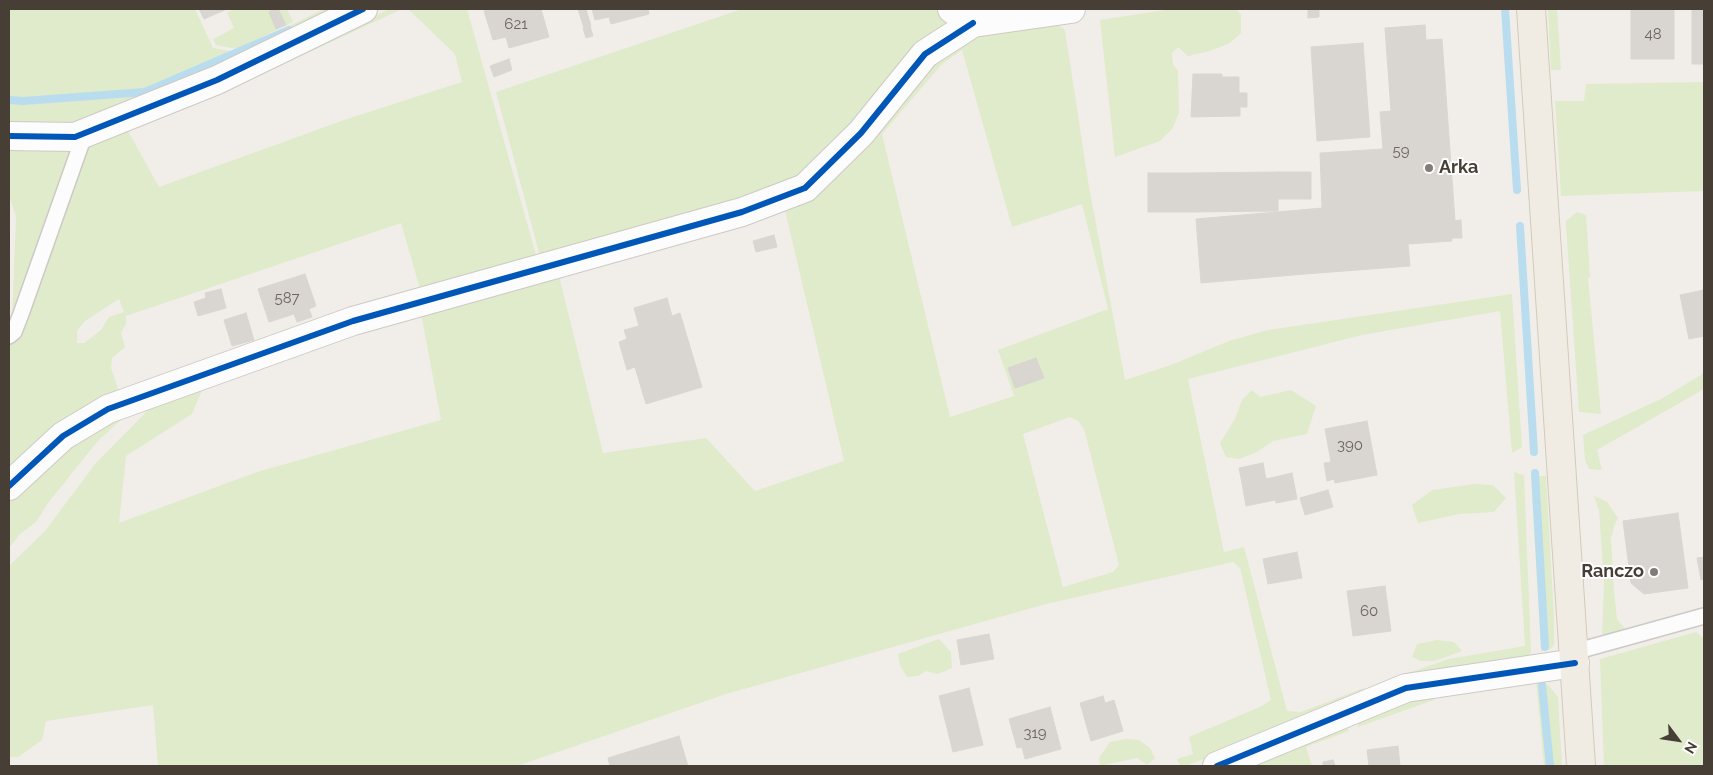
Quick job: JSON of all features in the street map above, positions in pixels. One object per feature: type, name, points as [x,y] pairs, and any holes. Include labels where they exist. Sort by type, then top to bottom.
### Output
[{"type":"main road","points":[[1531,9],[1581,766]]},
{"type":"street","points":[[9,136],[76,137],[217,80],[363,9]]},
{"type":"street","points":[[9,486],[63,436],[108,409],[273,346],[353,320],[742,212],[805,188],[860,133],[924,54],[963,16],[1071,9]]},
{"type":"street","points":[[1217,766],[1406,688],[1574,658]]},
{"type":"lane","points":[[9,336],[14,332],[21,314],[85,133]]},
{"type":"lane","points":[[1574,658],[1704,616]]},
{"type":"green space","points":[[9,9],[195,9],[213,48],[236,52],[324,9],[357,9],[82,124],[9,129]]},
{"type":"green space","points":[[235,9],[287,9],[293,22],[237,49],[216,45],[213,39],[234,28],[227,12]]},
{"type":"green space","points":[[390,9],[402,9],[288,62],[128,131],[159,187],[347,119],[462,82],[455,54],[408,9],[467,9],[538,262],[422,296],[401,223],[126,316],[126,324],[121,333],[125,347],[112,358],[111,368],[118,389],[114,397],[9,479],[9,342],[89,141],[273,62]],"holes":[[[119,299],[124,312],[109,317],[101,330],[84,343],[77,343],[77,331],[85,321]]]},
{"type":"green space","points":[[742,9],[940,9],[956,15],[859,129],[782,191],[541,260],[496,92]]},
{"type":"green space","points":[[1172,9],[1236,9],[1241,15],[1241,33],[1230,43],[1210,51],[1188,56],[1178,47],[1172,53],[1173,64],[1178,71],[1179,112],[1173,128],[1160,141],[1115,157],[1100,20]]},
{"type":"green space","points":[[1548,9],[1557,9],[1561,70],[1551,70]]},
{"type":"green space","points":[[1055,23],[1065,30],[1088,181],[1125,380],[1171,365],[1229,341],[1268,330],[1512,294],[1522,447],[1512,453],[1500,311],[1362,335],[1188,379],[1224,552],[1244,547],[1287,711],[1301,712],[1364,688],[1362,696],[1186,766],[1180,766],[1177,759],[1193,754],[1189,737],[1262,706],[1271,700],[1240,568],[1233,562],[1046,604],[726,694],[517,766],[158,766],[153,705],[46,721],[42,740],[18,757],[9,757],[9,566],[45,531],[96,463],[160,398],[205,383],[192,414],[126,456],[119,523],[257,472],[441,420],[420,308],[558,272],[603,453],[706,438],[755,491],[844,461],[784,206],[935,58],[971,37]],"holes":[[[962,50],[1012,227],[1082,204],[1108,309],[998,350],[1014,396],[950,417],[882,134],[942,64]],[[1070,417],[1078,421],[1084,429],[1119,565],[1113,572],[1063,587],[1023,434]]]},
{"type":"green space","points":[[1704,82],[1704,191],[1561,196],[1555,101],[1584,101],[1586,84]]},
{"type":"green space","points":[[9,145],[70,148],[73,159],[16,314],[12,320],[16,217],[9,200]]},
{"type":"green space","points":[[1577,212],[1586,215],[1590,277],[1588,278],[1601,414],[1579,412],[1566,225],[1566,221]]},
{"type":"green space","points":[[1704,373],[1704,389],[1597,450],[1602,470],[1589,469],[1585,460],[1583,435],[1663,398]]},
{"type":"green space","points":[[1252,390],[1260,397],[1291,390],[1316,406],[1307,434],[1273,441],[1255,453],[1239,459],[1226,457],[1220,443],[1235,419],[1242,400]]},
{"type":"green space","points":[[141,401],[97,442],[48,503],[36,522],[20,534],[9,548],[9,495],[78,435]]},
{"type":"green space","points":[[1514,472],[1524,475],[1531,652],[1529,656],[1386,688],[1376,684],[1449,659],[1525,646]]},
{"type":"green space","points":[[1531,476],[1546,476],[1554,645],[1550,649],[1541,651]]},
{"type":"green space","points":[[1475,484],[1493,485],[1506,498],[1494,512],[1459,514],[1418,523],[1412,505],[1432,490]]},
{"type":"green space","points":[[1594,496],[1607,502],[1618,518],[1611,538],[1614,591],[1617,619],[1625,629],[1613,632],[1614,636],[1602,639],[1604,582],[1599,510]]},
{"type":"green space","points":[[1696,632],[1704,638],[1704,766],[1604,766],[1600,659]]},
{"type":"green space","points":[[939,639],[951,652],[952,668],[938,674],[926,671],[918,676],[907,677],[900,665],[898,654]]},
{"type":"green space","points":[[1437,640],[1454,642],[1462,651],[1435,661],[1421,661],[1412,657],[1417,644]]},
{"type":"green space","points":[[1536,680],[1548,685],[1558,697],[1562,766],[1544,766]]},
{"type":"green space","points":[[1431,691],[1434,700],[1358,727],[1360,714]]},
{"type":"green space","points":[[1344,720],[1349,731],[1306,747],[1312,766],[1234,766]]},
{"type":"green space","points":[[1126,739],[1139,740],[1150,748],[1155,758],[1147,765],[1137,758],[1100,766],[1099,758],[1110,742]]},
{"type":"building","points":[[199,9],[227,9],[204,19]]},
{"type":"building","points":[[278,9],[286,25],[276,29],[269,12]]},
{"type":"building","points":[[492,9],[541,9],[549,37],[509,48],[506,37],[493,40],[484,11]]},
{"type":"building","points":[[578,9],[586,9],[591,26],[584,28]]},
{"type":"building","points":[[592,9],[648,9],[649,14],[611,24],[609,17],[595,20]]},
{"type":"building","points":[[1308,9],[1319,9],[1319,17],[1308,18]]},
{"type":"building","points":[[1631,9],[1674,9],[1674,59],[1631,59]]},
{"type":"building","points":[[1692,9],[1704,9],[1704,64],[1692,64]]},
{"type":"building","points":[[1425,25],[1426,40],[1442,39],[1455,221],[1451,221],[1452,241],[1408,244],[1410,266],[1305,274],[1300,210],[1322,208],[1320,153],[1383,149],[1380,112],[1391,111],[1385,28]]},
{"type":"building","points":[[590,26],[593,36],[586,38],[583,28]]},
{"type":"building","points":[[1363,43],[1370,137],[1317,141],[1311,47]]},
{"type":"building","points":[[509,59],[512,70],[494,77],[490,66]]},
{"type":"building","points":[[1193,74],[1222,74],[1222,77],[1239,77],[1239,93],[1247,93],[1247,107],[1240,107],[1240,116],[1191,117]]},
{"type":"building","points":[[1278,172],[1278,211],[1189,212],[1189,173]]},
{"type":"building","points":[[1278,172],[1311,172],[1311,199],[1278,199]]},
{"type":"building","points":[[1148,173],[1166,173],[1166,212],[1148,212]]},
{"type":"building","points":[[1166,173],[1189,173],[1189,212],[1166,212]]},
{"type":"building","points":[[1300,210],[1305,274],[1201,283],[1196,219]]},
{"type":"building","points":[[1461,220],[1462,238],[1452,238],[1451,221]]},
{"type":"building","points":[[774,235],[777,247],[756,252],[753,241]]},
{"type":"building","points":[[305,274],[316,306],[309,309],[312,317],[297,322],[294,314],[269,322],[258,289]]},
{"type":"building","points":[[221,289],[226,308],[198,316],[194,302],[206,298],[205,293]]},
{"type":"building","points":[[1704,290],[1704,336],[1689,339],[1680,295]]},
{"type":"building","points":[[667,298],[672,316],[680,313],[702,387],[646,404],[635,367],[627,370],[619,342],[627,339],[624,330],[639,326],[634,308]]},
{"type":"building","points":[[246,313],[254,340],[232,346],[224,320]]},
{"type":"building","points":[[1036,358],[1044,378],[1015,388],[1008,368]]},
{"type":"building","points":[[1367,421],[1377,475],[1335,483],[1334,479],[1327,481],[1324,463],[1331,462],[1325,429]]},
{"type":"building","points":[[1263,463],[1266,479],[1242,483],[1239,468]]},
{"type":"building","points":[[1292,473],[1297,499],[1276,503],[1271,478]]},
{"type":"building","points":[[1271,478],[1275,500],[1246,506],[1242,483]]},
{"type":"building","points":[[1328,490],[1333,507],[1305,515],[1300,498]]},
{"type":"building","points":[[1678,513],[1688,588],[1644,594],[1631,583],[1623,521]]},
{"type":"building","points":[[1297,552],[1302,578],[1268,584],[1263,559]]},
{"type":"building","points":[[1704,557],[1704,579],[1701,580],[1697,558]]},
{"type":"building","points":[[1385,586],[1391,631],[1353,636],[1347,591]]},
{"type":"building","points":[[989,634],[994,659],[961,665],[957,640]]},
{"type":"building","points":[[969,688],[983,745],[953,752],[939,696]]},
{"type":"building","points":[[1103,696],[1105,703],[1114,700],[1123,731],[1091,741],[1080,703]]},
{"type":"building","points":[[1050,707],[1061,749],[1025,759],[1022,747],[1017,748],[1009,719]]},
{"type":"building","points":[[679,736],[688,766],[610,766],[608,758]]},
{"type":"building","points":[[1398,746],[1400,766],[1369,766],[1367,750]]},
{"type":"building","points":[[1333,760],[1335,766],[1323,766],[1323,762]]},
{"type":"waterway","points":[[1505,9],[1517,190]]},
{"type":"waterway","points":[[9,100],[23,101],[145,92],[289,30]]},
{"type":"waterway","points":[[1520,226],[1534,452]]},
{"type":"waterway","points":[[1535,473],[1545,647]]},
{"type":"waterway","points":[[1542,685],[1550,766]]},
{"type":"cycle path","points":[[9,136],[75,137],[217,80],[363,9]]},
{"type":"cycle path","points":[[9,486],[63,436],[108,409],[353,321],[742,212],[805,188],[861,133],[925,54],[973,23]]},
{"type":"cycle path","points":[[1217,766],[1406,688],[1575,663]]},
{"type":"place","name":"Arka","points":[[1429,168]]},
{"type":"place","name":"Ranczo","points":[[1654,572]]}]
